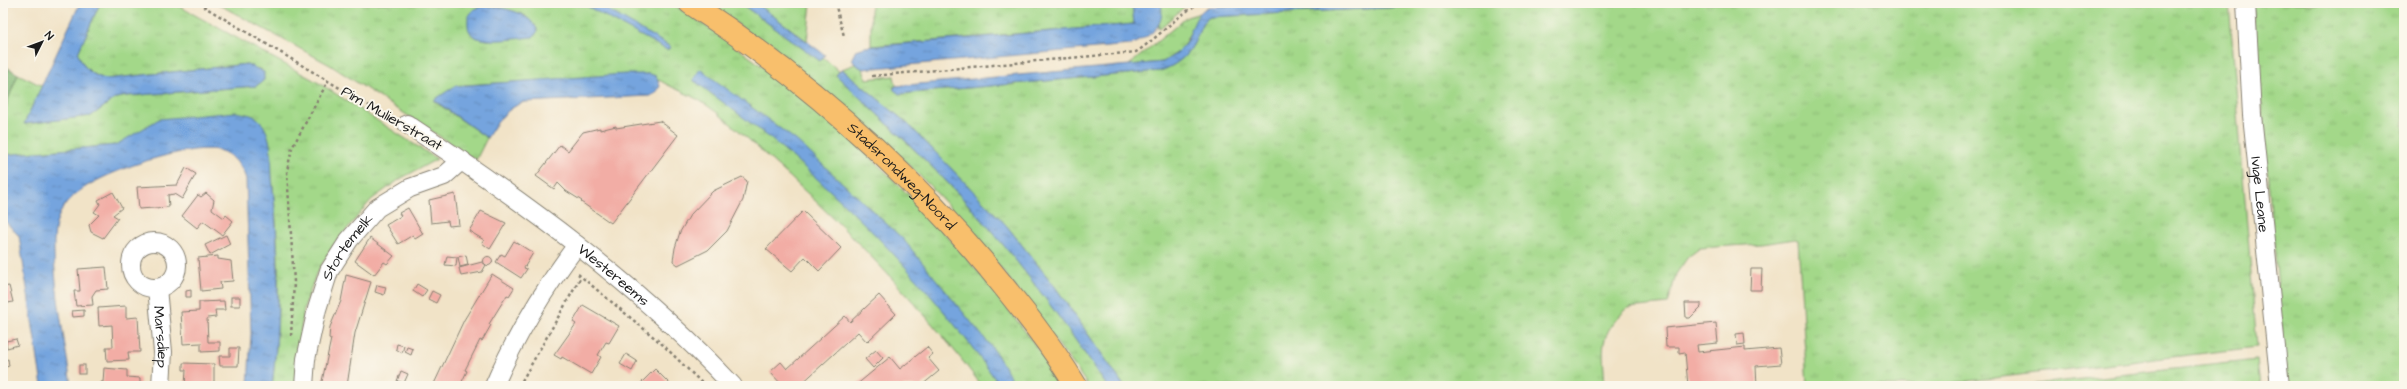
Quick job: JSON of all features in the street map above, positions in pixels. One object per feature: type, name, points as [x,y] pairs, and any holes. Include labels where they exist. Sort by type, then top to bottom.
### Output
[{"type":"main road","name":"Stadsrondweg-Noord","points":[[690,3],[731,30],[801,82],[872,143],[914,184],[953,226],[1020,306],[1076,386]]},
{"type":"street","name":"Ivige Leane","points":[[2246,3],[2252,115],[2280,386]]},
{"type":"street","name":"Pim Mulierstraat","points":[[407,124],[462,160],[577,245]]},
{"type":"street","name":"Stortemelk","points":[[304,386],[306,359],[317,309],[329,271],[349,240],[377,208],[410,188],[444,176],[462,160]]},
{"type":"street","name":"Westereems","points":[[494,386],[505,360],[545,288],[577,245],[656,309],[733,386]]},
{"type":"street","name":"Marsdiep","points":[[157,288],[163,352],[161,386]]},
{"type":"path","name":"Pim Mulierstraat","points":[[198,3],[368,105],[407,124]]},
{"type":"path","points":[[835,3],[844,36]]},
{"type":"path","points":[[872,76],[1136,52],[1150,43],[1183,12],[1200,3]]},
{"type":"path","points":[[291,343],[294,282],[287,170],[292,148],[328,81]]},
{"type":"path","points":[[564,263],[662,344],[705,386]]},
{"type":"path","points":[[519,386],[581,277]]},
{"type":"green space","points":[[100,3],[173,3],[319,83],[437,159],[400,179],[371,200],[333,246],[316,274],[304,308],[297,355],[296,386],[272,386],[278,308],[277,230],[270,149],[267,135],[261,122],[123,141],[116,145],[3,155],[3,113],[18,74],[42,86],[25,124],[91,116],[116,98],[256,86],[264,80],[261,69],[255,69],[247,64],[105,79],[100,77],[91,72],[82,63],[78,53]]},
{"type":"green space","points":[[216,3],[671,3],[729,42],[785,84],[838,128],[888,174],[935,223],[981,275],[1023,329],[1064,386],[982,386],[938,330],[914,303],[866,251],[790,177],[716,112],[705,104],[650,74],[464,85],[434,101],[487,138],[476,160],[330,65]],"holes":[[[485,6],[500,7],[526,16],[509,38],[486,40]]]},
{"type":"green space","points":[[708,3],[740,3],[820,61],[823,57],[839,71],[836,75],[966,202],[1000,240],[1048,301],[1107,386],[1088,386],[988,252],[951,208],[905,161],[851,113],[795,67]]},
{"type":"green space","points":[[756,3],[811,3],[807,41]]},
{"type":"green space","points":[[871,3],[1132,3],[1134,24],[871,46]]},
{"type":"green space","points":[[1161,3],[1189,3],[1160,28],[1158,27]]},
{"type":"green space","points":[[1479,3],[2229,3],[2257,347],[1926,386],[1807,386],[1798,240],[1795,239],[1761,244],[1700,248],[1688,257],[1676,274],[1668,304],[1628,308],[1611,326],[1604,343],[1603,352],[1605,386],[1124,386],[1056,288],[1006,225],[908,124],[842,69],[855,64],[863,69],[866,79],[894,76],[896,86],[893,87],[899,94],[1159,71],[1174,64],[1187,54],[1204,22],[1210,17]]},
{"type":"green space","points":[[2252,3],[2404,3],[2404,386],[2287,386]]},
{"type":"green space","points":[[1200,13],[1181,50],[1163,62],[1129,65],[1187,17]]},
{"type":"green space","points":[[3,65],[18,74],[3,113]]},
{"type":"green space","points":[[2257,360],[2260,386],[2018,386]]},
{"type":"water","points":[[80,3],[100,3],[78,53],[82,63],[88,70],[100,77],[105,79],[247,64],[264,72],[264,80],[256,86],[116,98],[91,116],[24,124]]},
{"type":"water","points":[[581,3],[596,3],[671,47],[667,50]]},
{"type":"water","points":[[740,3],[756,3],[825,55],[820,61]]},
{"type":"water","points":[[1132,3],[1161,3],[1162,11],[1161,19],[1154,30],[1149,35],[1130,45],[863,69],[855,64],[852,58],[856,50],[865,47],[1134,24]]},
{"type":"water","points":[[1278,3],[1479,3],[1210,17],[1204,22],[1187,54],[1170,67],[1160,71],[899,94],[893,89],[896,86],[1163,62],[1181,49],[1188,38],[1198,15],[1208,7]]},
{"type":"water","points":[[485,6],[500,8],[523,15],[534,24],[538,31],[533,37],[508,40],[489,40],[474,36],[468,29],[468,17],[474,9]]},
{"type":"water","points":[[700,69],[797,141],[903,239],[994,350],[1016,386],[1000,386],[953,323],[928,293],[902,263],[847,207],[778,144],[693,80]]},
{"type":"water","points":[[842,69],[908,124],[1006,225],[1056,288],[1124,386],[1107,386],[1048,302],[1000,241],[948,183],[836,75]]},
{"type":"water","points":[[625,74],[650,74],[656,76],[660,86],[656,93],[650,96],[524,102],[507,112],[498,121],[487,138],[434,100],[455,86]]},
{"type":"water","points":[[236,112],[250,115],[259,119],[268,135],[271,149],[278,282],[277,334],[272,386],[248,386],[251,333],[246,179],[239,165],[228,154],[218,150],[204,149],[167,155],[127,167],[81,190],[64,206],[58,218],[55,233],[54,252],[58,300],[71,386],[42,386],[19,236],[3,219],[3,155],[116,145],[159,119]]},
{"type":"building","points":[[660,121],[678,135],[611,223],[566,191],[558,183],[554,189],[536,176],[560,145],[568,151],[583,132],[600,128],[600,130],[616,126],[616,128]]},
{"type":"building","points":[[186,168],[196,174],[182,199],[174,194],[168,195],[169,207],[139,209],[137,187],[177,185]]},
{"type":"building","points":[[742,177],[747,181],[743,200],[727,231],[708,250],[678,265],[673,261],[675,248],[680,232],[690,215],[713,191]]},
{"type":"building","points":[[113,192],[122,208],[113,215],[118,218],[103,238],[91,232],[89,225],[99,215],[94,212],[100,204],[98,200]]},
{"type":"building","points":[[206,193],[214,200],[212,209],[224,218],[226,215],[233,221],[222,235],[203,221],[197,228],[182,216],[198,195],[201,197]]},
{"type":"building","points":[[455,194],[459,225],[449,226],[448,221],[431,223],[429,200]]},
{"type":"building","points":[[408,208],[423,234],[415,239],[413,235],[398,244],[386,225],[401,216],[399,213]]},
{"type":"building","points":[[481,211],[506,223],[490,249],[482,243],[484,240],[469,231]]},
{"type":"building","points":[[803,211],[841,248],[819,271],[805,257],[792,271],[766,249]]},
{"type":"building","points":[[226,235],[230,244],[210,255],[205,245]]},
{"type":"building","points":[[370,238],[394,256],[387,264],[384,262],[374,275],[355,261]]},
{"type":"building","points":[[514,241],[533,253],[524,268],[527,269],[521,278],[496,262],[501,254],[505,256]]},
{"type":"building","points":[[466,255],[468,265],[460,267],[458,257]]},
{"type":"building","points":[[218,256],[218,259],[231,261],[233,281],[220,282],[221,289],[201,291],[198,258]]},
{"type":"building","points":[[447,256],[457,257],[456,266],[445,265]]},
{"type":"building","points":[[486,257],[490,257],[492,261],[490,265],[486,265],[484,263],[484,259]]},
{"type":"building","points":[[482,262],[486,265],[482,272],[461,276],[459,268]]},
{"type":"building","points":[[106,267],[108,289],[96,290],[92,296],[93,305],[76,306],[74,291],[80,291],[78,269]]},
{"type":"building","points":[[1751,269],[1762,269],[1761,290],[1750,290]]},
{"type":"building","points":[[492,274],[514,288],[509,296],[507,295],[489,324],[491,325],[482,341],[480,340],[465,370],[467,371],[460,386],[433,386],[464,320]]},
{"type":"building","points":[[346,275],[371,282],[355,333],[347,386],[321,386],[331,339],[329,338],[330,327],[341,301]]},
{"type":"building","points":[[417,284],[427,290],[422,297],[413,291]]},
{"type":"building","points":[[377,285],[386,287],[384,295],[375,292]]},
{"type":"building","points":[[9,286],[13,302],[3,304],[3,287]]},
{"type":"building","points":[[191,290],[191,297],[186,297],[186,291]]},
{"type":"building","points":[[432,291],[440,295],[436,303],[428,299]]},
{"type":"building","points":[[879,295],[896,314],[867,342],[858,332],[799,386],[783,386],[770,372],[781,362],[787,369],[845,316],[850,322]]},
{"type":"building","points":[[231,297],[240,297],[240,306],[231,306]]},
{"type":"building","points":[[224,301],[225,310],[215,310],[216,317],[207,318],[208,342],[220,342],[220,351],[201,352],[201,343],[183,344],[181,312],[199,311],[199,302]]},
{"type":"building","points":[[1685,303],[1701,303],[1701,307],[1690,318],[1686,318]]},
{"type":"building","points":[[583,305],[619,326],[609,343],[606,342],[598,355],[601,357],[591,374],[562,357],[561,359],[554,355],[576,324],[573,322]]},
{"type":"building","points":[[126,306],[126,318],[138,317],[140,352],[128,352],[129,360],[107,361],[106,347],[113,347],[112,325],[99,326],[98,308]]},
{"type":"building","points":[[84,310],[84,316],[73,317],[72,311]]},
{"type":"building","points":[[1716,323],[1718,343],[1697,345],[1698,352],[1745,347],[1745,351],[1779,348],[1781,364],[1756,366],[1757,386],[1688,386],[1685,352],[1679,353],[1679,347],[1666,347],[1665,328]]},
{"type":"building","points":[[1744,333],[1745,344],[1737,345],[1736,334]]},
{"type":"building","points":[[16,339],[18,345],[7,348],[6,341]]},
{"type":"building","points":[[397,344],[404,346],[402,353],[396,349]]},
{"type":"building","points":[[407,347],[413,349],[411,355],[405,352]]},
{"type":"building","points":[[927,347],[933,354],[928,358],[939,371],[921,386],[855,386],[890,357],[900,369]]},
{"type":"building","points":[[230,348],[239,348],[238,366],[220,366],[219,356],[230,356]]},
{"type":"building","points":[[876,350],[883,358],[873,368],[865,359]]},
{"type":"building","points":[[626,354],[637,361],[632,371],[620,364]]},
{"type":"building","points":[[8,359],[9,366],[3,368],[3,361]]},
{"type":"building","points":[[183,363],[214,364],[214,386],[185,386],[186,370],[183,370]]},
{"type":"building","points":[[79,365],[85,365],[85,374],[79,374]]},
{"type":"building","points":[[104,368],[127,370],[127,377],[140,378],[140,386],[100,386],[101,382],[103,382]]},
{"type":"building","points":[[655,369],[672,386],[642,386],[640,384]]},
{"type":"building","points":[[401,371],[408,374],[404,383],[397,381]]}]
